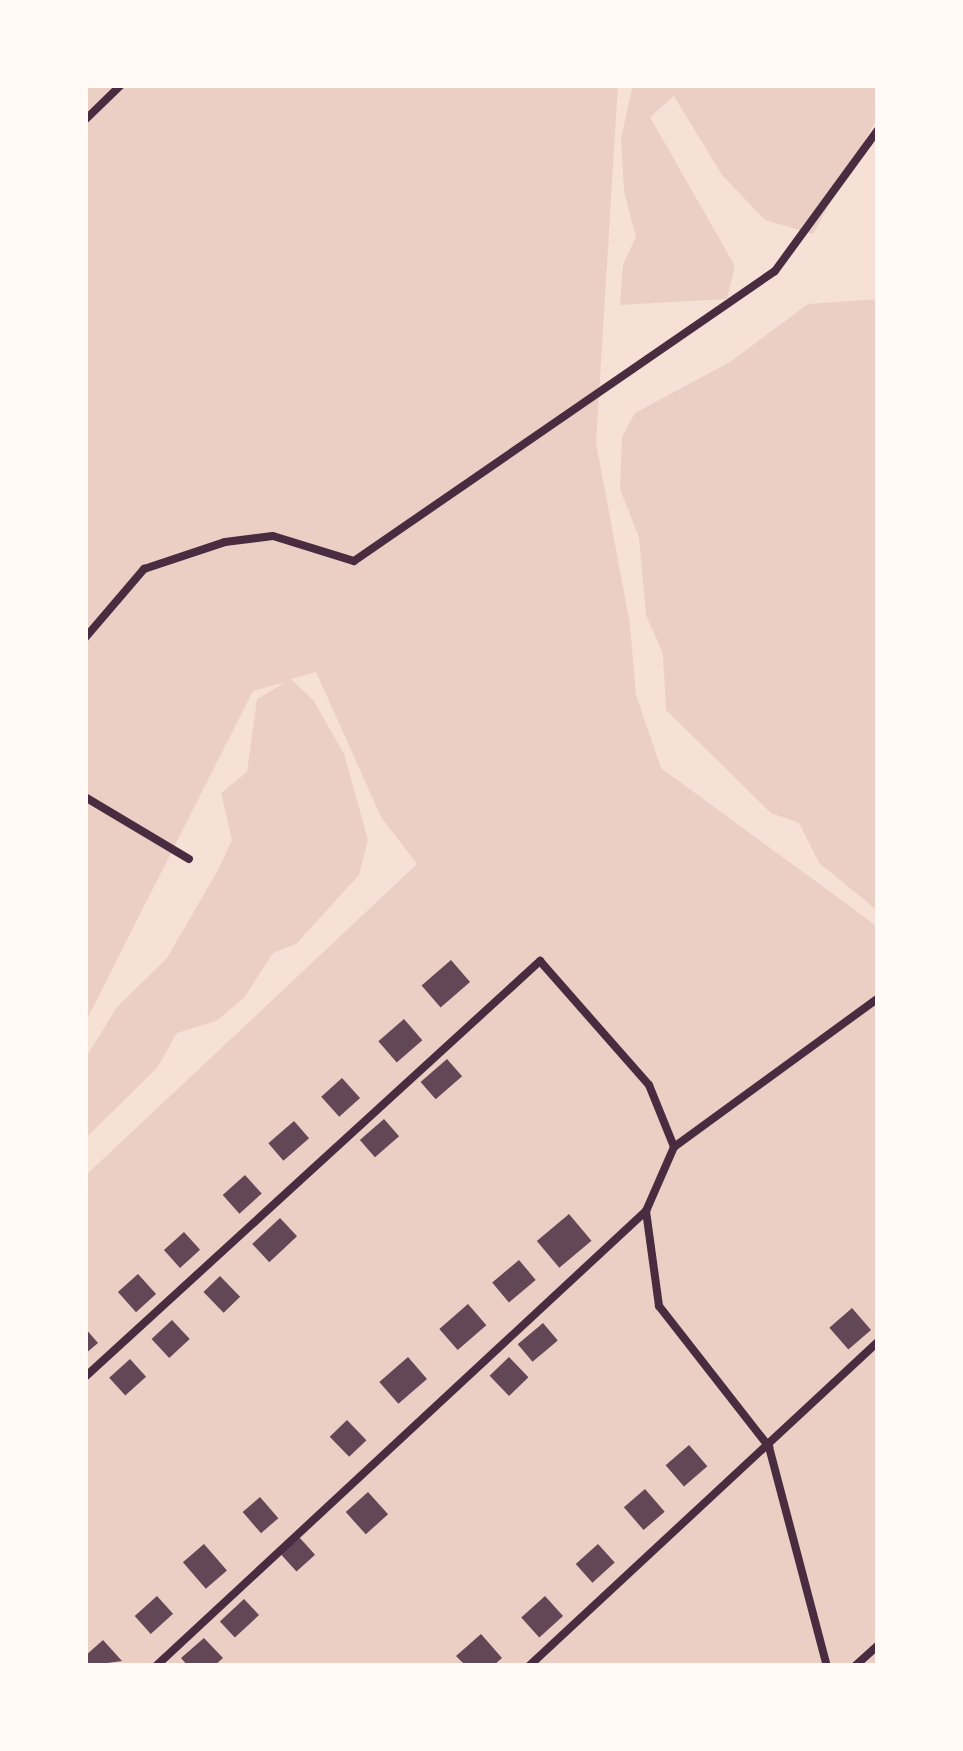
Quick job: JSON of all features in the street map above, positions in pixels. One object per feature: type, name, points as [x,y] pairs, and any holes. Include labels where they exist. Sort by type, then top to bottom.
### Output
[{"type":"lane","points":[[85,120],[121,85]]},
{"type":"lane","points":[[85,638],[144,569],[224,542],[273,536],[354,560],[775,272],[878,130]]},
{"type":"lane","points":[[85,797],[189,859]]},
{"type":"lane","points":[[85,1377],[540,960],[648,1085],[674,1147]]},
{"type":"lane","points":[[156,1666],[646,1212],[674,1147],[878,998]]},
{"type":"lane","points":[[646,1212],[659,1306],[769,1447],[827,1666]]},
{"type":"lane","points":[[529,1666],[878,1342]]},
{"type":"lane","points":[[855,1666],[878,1645]]},
{"type":"shaded area","points":[[85,85],[618,85],[596,443],[630,624],[636,695],[661,768],[878,927],[878,1666],[85,1666],[85,1176],[417,864],[381,817],[316,672],[291,679],[314,701],[344,754],[368,840],[359,875],[296,944],[273,953],[244,998],[216,1021],[177,1033],[157,1068],[85,1139],[85,1059],[117,1007],[167,958],[218,870],[232,840],[221,793],[247,772],[257,699],[286,682],[253,691],[85,1023]]},
{"type":"shaded area","points":[[633,85],[878,85],[878,117],[813,234],[765,220],[722,175],[674,96],[650,117],[735,266],[727,299],[620,305],[623,264],[636,237],[624,192],[621,138]]},
{"type":"shaded area","points":[[878,299],[878,911],[819,863],[799,823],[771,813],[666,710],[663,654],[646,615],[639,538],[620,489],[622,437],[635,413],[730,362],[808,304]]},
{"type":"building","points":[[451,960],[470,982],[441,1007],[422,986]]},
{"type":"building","points":[[404,1019],[422,1040],[397,1062],[378,1041]]},
{"type":"building","points":[[447,1059],[462,1076],[436,1099],[421,1082]]},
{"type":"building","points":[[342,1078],[360,1098],[339,1117],[321,1097]]},
{"type":"building","points":[[384,1119],[399,1136],[375,1157],[360,1140]]},
{"type":"building","points":[[294,1121],[309,1138],[283,1161],[268,1143]]},
{"type":"building","points":[[245,1175],[262,1194],[239,1214],[223,1195]]},
{"type":"building","points":[[569,1214],[591,1241],[559,1268],[537,1241]]},
{"type":"building","points":[[280,1218],[297,1236],[269,1262],[252,1244]]},
{"type":"building","points":[[184,1232],[200,1250],[180,1268],[164,1250]]},
{"type":"building","points":[[519,1260],[536,1280],[509,1302],[492,1282]]},
{"type":"building","points":[[138,1274],[156,1294],[136,1312],[118,1292]]},
{"type":"building","points":[[220,1276],[240,1297],[224,1313],[203,1292]]},
{"type":"building","points":[[468,1304],[486,1325],[458,1350],[439,1329]]},
{"type":"building","points":[[852,1308],[871,1330],[848,1350],[829,1328]]},
{"type":"building","points":[[172,1320],[190,1339],[169,1358],[152,1339]]},
{"type":"building","points":[[543,1323],[558,1341],[533,1362],[518,1344]]},
{"type":"building","points":[[85,1328],[98,1343],[85,1354]]},
{"type":"building","points":[[408,1357],[427,1379],[398,1404],[379,1382]]},
{"type":"building","points":[[509,1357],[528,1377],[509,1396],[490,1376]]},
{"type":"building","points":[[130,1359],[146,1377],[125,1396],[109,1378]]},
{"type":"building","points":[[347,1420],[366,1440],[349,1457],[330,1437]]},
{"type":"building","points":[[689,1445],[707,1466],[684,1486],[666,1465]]},
{"type":"building","points":[[645,1489],[665,1512],[644,1530],[624,1507]]},
{"type":"building","points":[[368,1492],[388,1514],[366,1534],[346,1512]]},
{"type":"building","points":[[260,1497],[278,1518],[261,1533],[243,1512]]},
{"type":"building","points":[[299,1537],[315,1555],[296,1572],[280,1554]]},
{"type":"building","points":[[204,1544],[227,1570],[206,1589],[183,1562]]},
{"type":"building","points":[[598,1544],[615,1563],[592,1583],[576,1564]]},
{"type":"building","points":[[157,1596],[173,1614],[151,1634],[135,1616]]},
{"type":"building","points":[[545,1596],[563,1616],[539,1637],[521,1617]]},
{"type":"building","points":[[244,1599],[259,1615],[235,1638],[220,1622]]},
{"type":"building","points":[[481,1634],[502,1658],[493,1666],[466,1666],[456,1656]]},
{"type":"building","points":[[204,1638],[223,1658],[214,1666],[188,1666],[181,1658]]},
{"type":"building","points":[[103,1640],[122,1661],[85,1666],[85,1656]]}]
